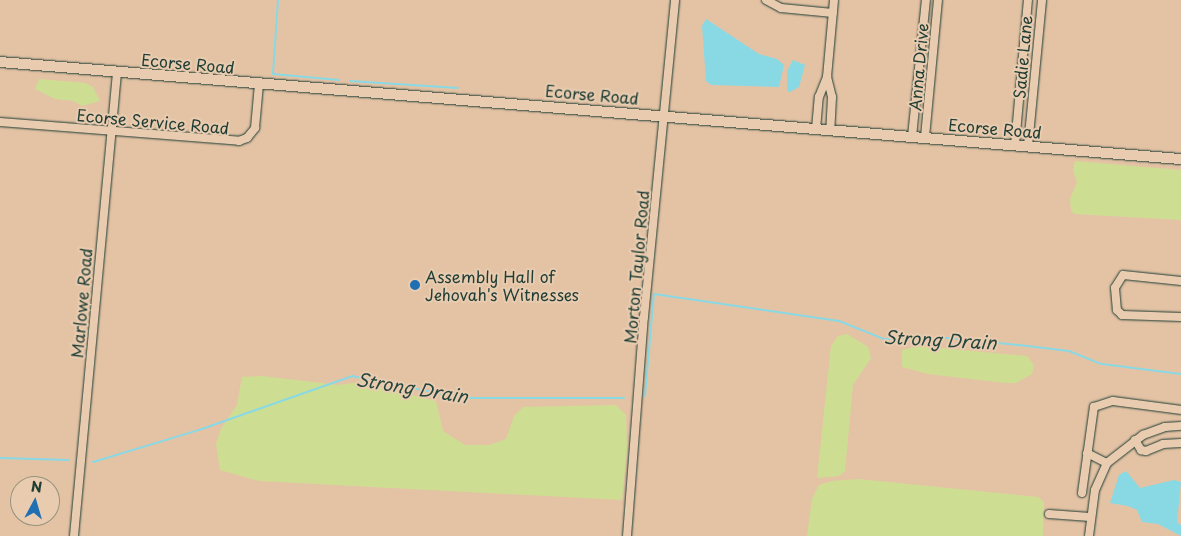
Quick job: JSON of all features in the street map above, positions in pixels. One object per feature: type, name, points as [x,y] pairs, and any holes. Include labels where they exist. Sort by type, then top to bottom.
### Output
[{"type":"main road","name":"Ecorse Road","points":[[0,62],[664,115],[1181,159]]},
{"type":"street","name":"Morton Taylor Road","points":[[627,536],[644,317],[675,0]]},
{"type":"street","points":[[766,0],[781,8],[833,13]]},
{"type":"street","points":[[816,129],[819,97],[827,77],[834,0]]},
{"type":"street","name":"Anna Drive","points":[[912,137],[926,0]]},
{"type":"street","name":"Anna Drive","points":[[924,137],[938,0]]},
{"type":"street","name":"Sadie Lane","points":[[1015,145],[1028,0]]},
{"type":"street","name":"Sadie Lane","points":[[1028,146],[1042,0]]},
{"type":"street","name":"Marlowe Road","points":[[74,536],[110,131],[117,72]]},
{"type":"street","points":[[827,77],[832,97],[830,130]]},
{"type":"street","name":"Ecorse Service Road","points":[[0,122],[243,140],[255,128],[259,84]]},
{"type":"street","points":[[1181,281],[1123,275],[1115,288],[1117,310],[1122,315],[1181,316]]},
{"type":"street","points":[[1082,493],[1092,411],[1099,403],[1113,401],[1181,410]]},
{"type":"street","points":[[1089,536],[1095,490],[1107,462],[1135,440],[1165,427],[1181,426]]},
{"type":"street","points":[[1135,440],[1141,450],[1146,451],[1163,444],[1181,443]]},
{"type":"street","points":[[1087,453],[1107,462]]},
{"type":"street","points":[[1049,514],[1090,517]]},
{"type":"green space","points":[[39,79],[85,83],[93,87],[100,101],[82,106],[74,101],[55,99],[35,89]]},
{"type":"green space","points":[[1075,161],[1181,170],[1181,220],[1075,214],[1071,211],[1070,199],[1077,182],[1073,171]]},
{"type":"green space","points":[[847,334],[868,347],[871,358],[853,385],[845,471],[839,476],[817,478],[831,346],[838,336]]},
{"type":"green space","points":[[919,346],[1027,356],[1034,365],[1032,374],[1016,383],[928,374],[902,367],[902,350]]},
{"type":"green space","points":[[262,376],[338,385],[360,382],[436,401],[443,431],[465,445],[489,445],[506,439],[514,416],[523,407],[616,405],[626,415],[627,449],[622,500],[259,481],[220,470],[216,444],[221,429],[237,405],[242,377]]},
{"type":"green space","points":[[858,479],[1038,497],[1044,502],[1043,536],[807,536],[812,499],[819,485],[832,481]]},
{"type":"water","points":[[706,19],[759,54],[777,59],[784,65],[779,87],[711,85],[706,81],[702,26]]},
{"type":"water","points":[[793,60],[805,65],[799,87],[790,92],[787,91],[787,71]]},
{"type":"water","points":[[1126,471],[1140,488],[1174,480],[1181,482],[1177,522],[1181,525],[1181,536],[1158,524],[1142,522],[1137,510],[1128,506],[1110,503],[1119,475]]},
{"type":"waterway","points":[[278,0],[273,74],[339,80]]},
{"type":"waterway","points":[[350,81],[458,88]]},
{"type":"waterway","name":"Strong Drain","points":[[645,396],[654,294],[839,321],[884,339],[949,338],[1019,345],[1069,351],[1102,364],[1181,374]]},
{"type":"waterway","name":"Strong Drain","points":[[93,462],[199,430],[352,376],[462,398],[624,398]]},
{"type":"waterway","name":"Strong Drain","points":[[0,458],[69,460]]},
{"type":"place","name":"Assembly Hall of Jehovah's Witnesses","points":[[415,285]]}]
